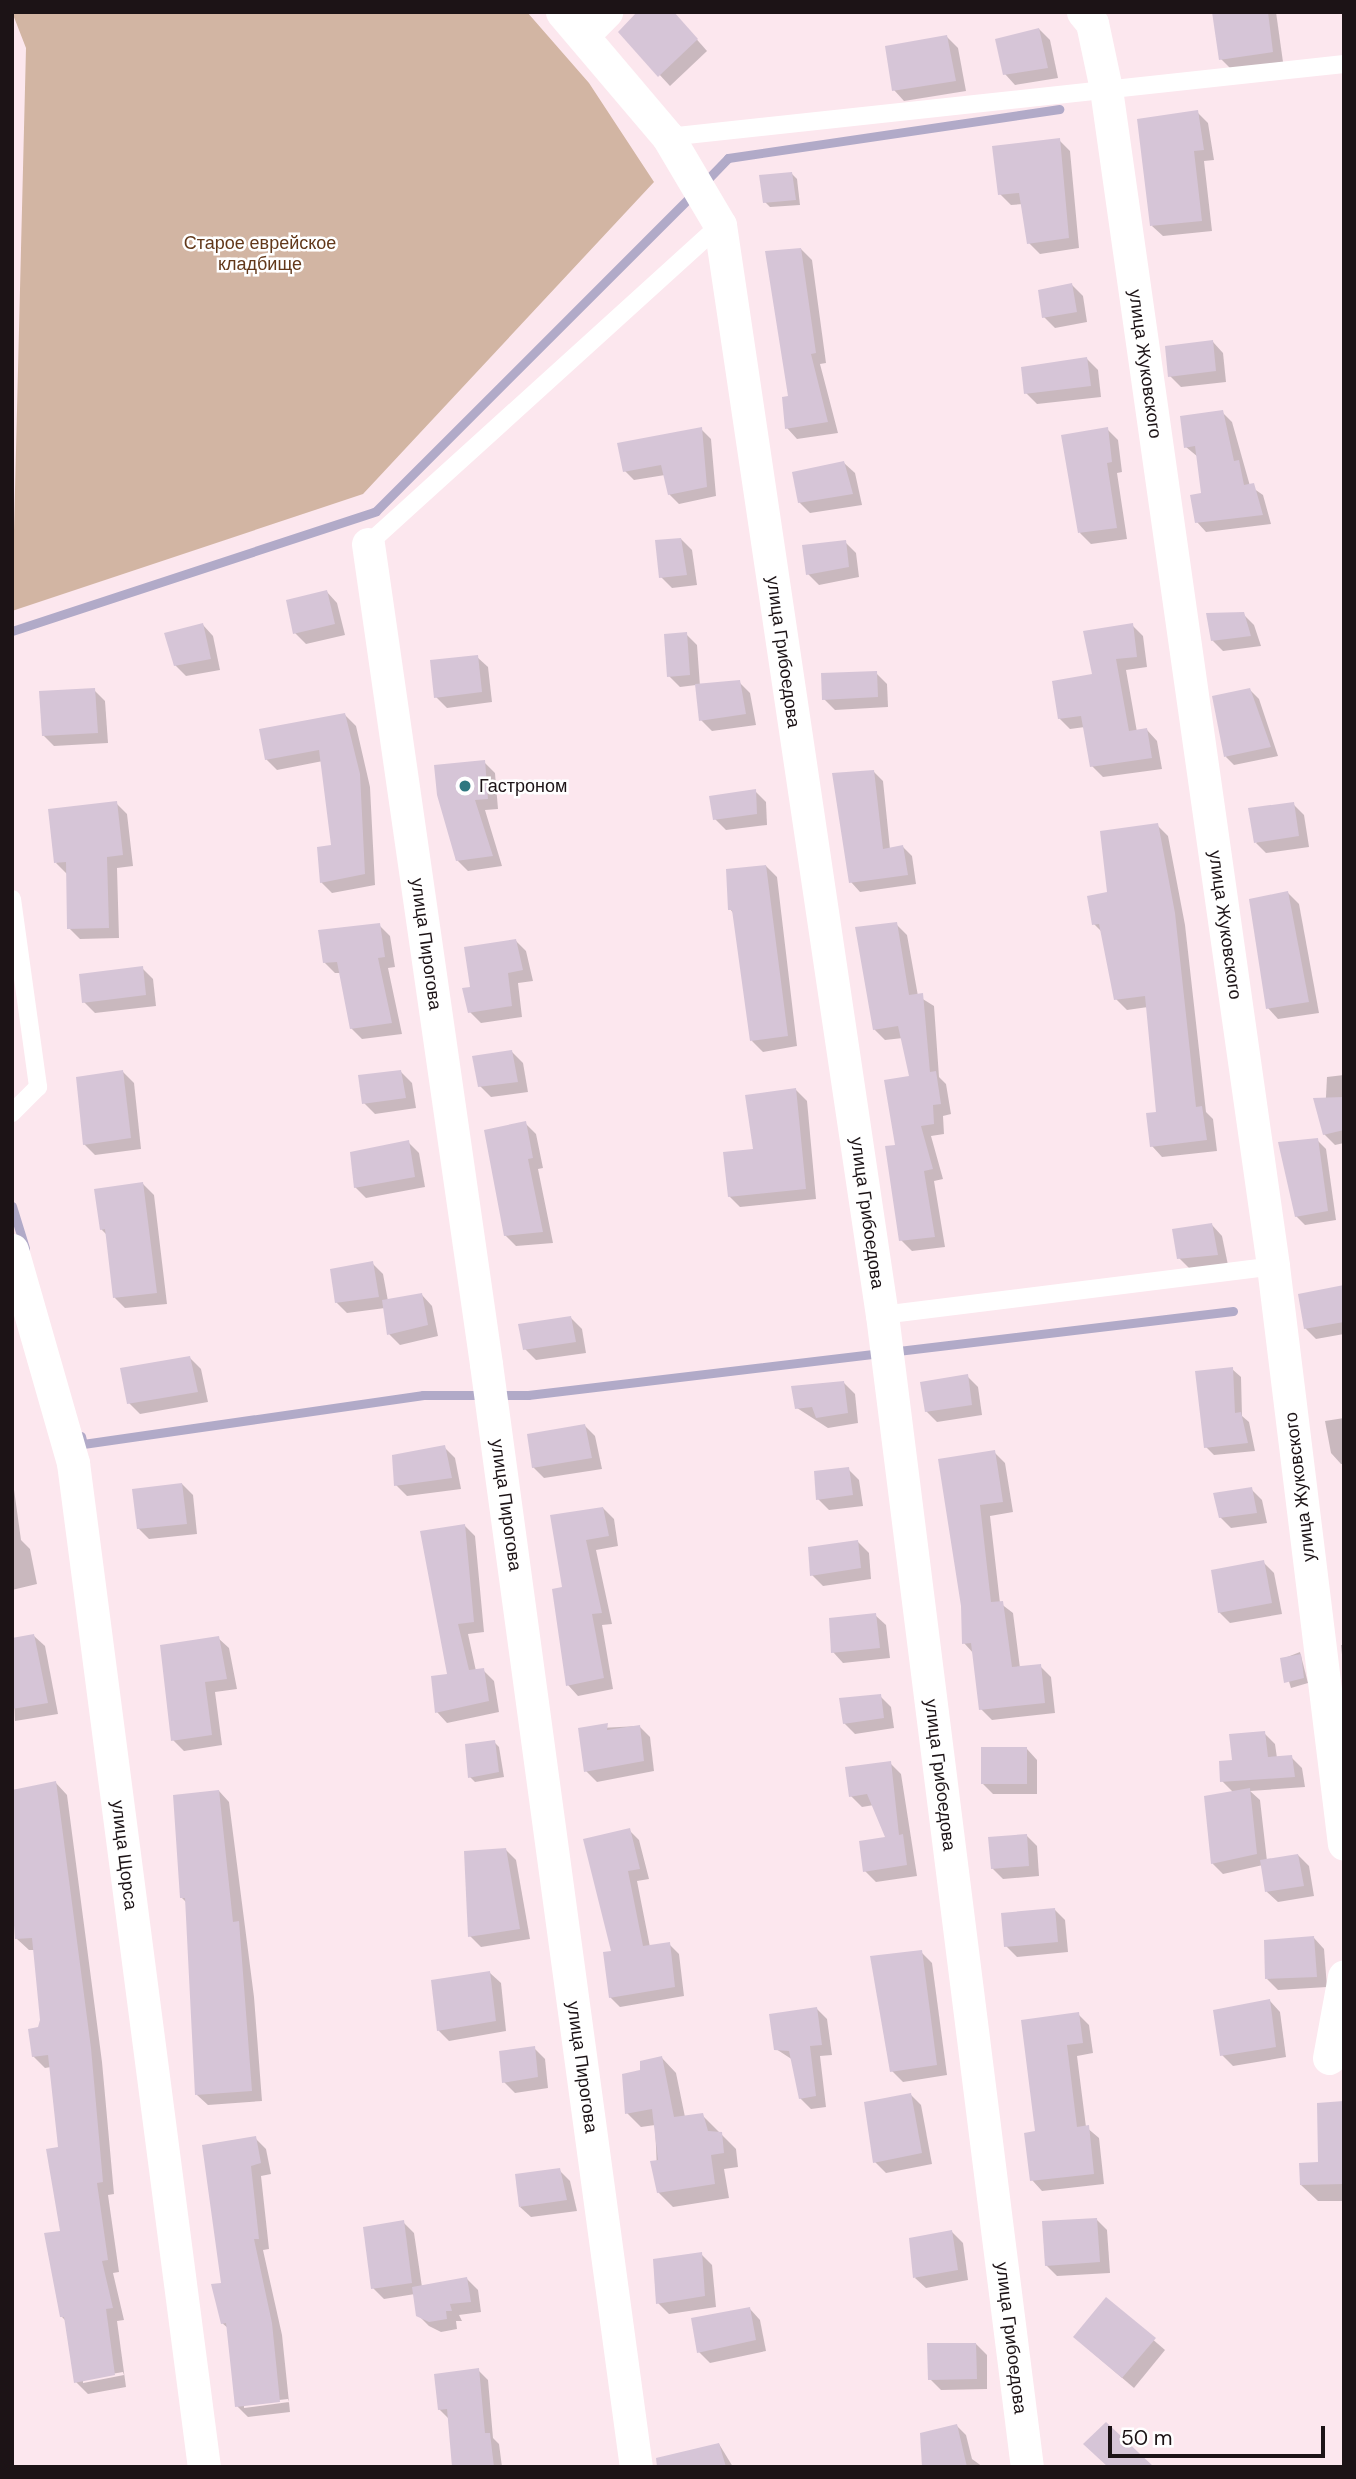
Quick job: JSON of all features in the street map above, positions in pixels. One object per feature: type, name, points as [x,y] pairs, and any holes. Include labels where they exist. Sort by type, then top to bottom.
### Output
[{"type":"street","name":"улица Жуковского","points":[[1083,12],[1093,23],[1106,89],[1273,1266],[1344,1844]]},
{"type":"street","name":"улица Грибоедова","points":[[584,20],[668,137],[720,225],[882,1315],[1027,2467]]},
{"type":"street","name":"улица Пирогова","points":[[368,544],[486,1363],[636,2467]]},
{"type":"street","name":"улица Щорса","points":[[12,1250],[73,1463],[204,2467]]},
{"type":"street","points":[[1329,2058],[1344,1976]]},
{"type":"lane","points":[[668,137],[1344,64]]},
{"type":"lane","points":[[368,544],[720,225]]},
{"type":"lane","points":[[12,899],[38,1087],[12,1113]]},
{"type":"lane","points":[[882,1315],[1273,1266]]},
{"type":"green space","name":"Старое еврейское кладбище","points":[[12,12],[527,12],[589,83],[654,182],[363,494],[12,611],[26,48]]},
{"type":"building","points":[[637,12],[674,12],[698,39],[658,77],[618,32]]},
{"type":"building","points":[[1212,12],[1268,12],[1273,52],[1219,60]]},
{"type":"building","points":[[1039,28],[1048,68],[1003,75],[995,39]]},
{"type":"building","points":[[947,35],[956,81],[892,91],[885,46]]},
{"type":"building","points":[[1198,110],[1204,150],[1194,151],[1202,221],[1150,226],[1137,119]]},
{"type":"building","points":[[1060,138],[1069,238],[1027,244],[1019,193],[998,195],[992,146]]},
{"type":"building","points":[[792,172],[796,200],[763,203],[759,175]]},
{"type":"building","points":[[801,248],[816,353],[811,354],[828,422],[785,429],[782,397],[788,396],[765,251]]},
{"type":"building","points":[[1072,283],[1077,312],[1042,318],[1038,290]]},
{"type":"building","points":[[1213,340],[1216,371],[1168,377],[1165,346]]},
{"type":"building","points":[[1087,357],[1091,386],[1024,394],[1021,367]]},
{"type":"building","points":[[1223,410],[1234,461],[1239,460],[1244,485],[1254,483],[1263,515],[1195,523],[1190,495],[1201,493],[1195,446],[1184,448],[1180,416]]},
{"type":"building","points":[[702,427],[707,487],[668,495],[661,465],[623,472],[617,443]]},
{"type":"building","points":[[1108,427],[1112,462],[1107,463],[1117,528],[1078,533],[1061,435]]},
{"type":"building","points":[[844,461],[853,494],[798,503],[792,472]]},
{"type":"building","points":[[681,538],[687,575],[659,578],[655,540]]},
{"type":"building","points":[[846,540],[849,567],[806,575],[802,545]]},
{"type":"building","points":[[327,590],[335,624],[293,634],[286,600]]},
{"type":"building","points":[[1244,612],[1251,636],[1211,641],[1206,613]]},
{"type":"building","points":[[203,623],[211,659],[174,666],[164,633]]},
{"type":"building","points":[[1133,623],[1137,657],[1116,659],[1129,731],[1147,728],[1152,758],[1090,767],[1081,716],[1058,719],[1052,681],[1092,674],[1083,631]]},
{"type":"building","points":[[687,632],[690,675],[667,677],[664,634]]},
{"type":"building","points":[[478,655],[482,692],[434,698],[430,660]]},
{"type":"building","points":[[877,671],[878,697],[822,700],[821,673]]},
{"type":"building","points":[[740,680],[746,714],[699,721],[695,684]]},
{"type":"building","points":[[95,688],[98,733],[42,736],[39,691]]},
{"type":"building","points":[[1250,688],[1271,747],[1224,757],[1212,696]]},
{"type":"building","points":[[345,713],[360,774],[365,874],[320,883],[317,847],[331,845],[319,750],[265,760],[259,729]]},
{"type":"building","points":[[485,760],[488,799],[475,800],[493,856],[456,861],[437,795],[434,765]]},
{"type":"building","points":[[874,770],[883,849],[903,845],[908,875],[849,883],[832,773]]},
{"type":"building","points":[[756,789],[757,814],[713,820],[709,796]]},
{"type":"building","points":[[117,801],[123,855],[107,857],[109,928],[67,929],[66,862],[54,863],[48,809]]},
{"type":"building","points":[[1294,802],[1299,836],[1254,843],[1248,808]]},
{"type":"building","points":[[1158,823],[1175,913],[1196,1107],[1202,1106],[1207,1140],[1150,1147],[1146,1113],[1156,1112],[1145,996],[1114,1000],[1099,924],[1092,925],[1087,896],[1107,892],[1100,831]]},
{"type":"building","points":[[766,865],[788,1036],[750,1041],[732,910],[728,910],[726,869]]},
{"type":"building","points":[[1288,891],[1309,1002],[1266,1009],[1249,899]]},
{"type":"building","points":[[897,922],[909,995],[923,993],[930,1072],[936,1071],[941,1104],[933,1105],[934,1124],[921,1126],[933,1169],[924,1171],[935,1237],[899,1241],[885,1146],[895,1145],[884,1080],[909,1076],[898,1026],[873,1030],[855,927]]},
{"type":"building","points":[[380,923],[385,957],[378,958],[392,1023],[350,1029],[337,962],[323,963],[318,930]]},
{"type":"building","points":[[516,939],[523,970],[508,973],[512,1006],[468,1013],[462,988],[470,987],[464,947]]},
{"type":"building","points":[[143,966],[146,995],[82,1003],[79,974]]},
{"type":"building","points":[[512,1050],[518,1082],[478,1087],[472,1056]]},
{"type":"building","points":[[123,1070],[131,1138],[83,1145],[76,1077]]},
{"type":"building","points":[[401,1070],[406,1098],[362,1104],[358,1075]]},
{"type":"building","points":[[796,1088],[806,1189],[728,1197],[723,1152],[753,1149],[745,1095]]},
{"type":"building","points":[[1344,1097],[1344,1130],[1323,1135],[1313,1098]]},
{"type":"building","points":[[526,1121],[533,1158],[528,1159],[543,1232],[504,1236],[484,1130]]},
{"type":"building","points":[[1318,1138],[1328,1211],[1295,1217],[1278,1142]]},
{"type":"building","points":[[409,1140],[415,1177],[354,1188],[350,1152]]},
{"type":"building","points":[[143,1182],[157,1293],[113,1298],[105,1229],[100,1230],[94,1189]]},
{"type":"building","points":[[1212,1223],[1218,1255],[1177,1259],[1172,1229]]},
{"type":"building","points":[[373,1261],[379,1297],[335,1303],[330,1269]]},
{"type":"building","points":[[1344,1285],[1344,1322],[1304,1329],[1298,1294]]},
{"type":"building","points":[[422,1293],[428,1325],[387,1335],[382,1300]]},
{"type":"building","points":[[571,1316],[576,1342],[523,1350],[518,1324]]},
{"type":"building","points":[[190,1356],[198,1392],[127,1404],[120,1368]]},
{"type":"building","points":[[1233,1367],[1235,1413],[1241,1412],[1248,1443],[1204,1448],[1195,1371]]},
{"type":"building","points":[[968,1374],[972,1405],[925,1412],[920,1382]]},
{"type":"building","points":[[844,1381],[848,1413],[816,1418],[812,1407],[795,1409],[791,1386]]},
{"type":"building","points":[[585,1424],[592,1458],[532,1468],[527,1434]]},
{"type":"building","points":[[445,1445],[452,1478],[394,1486],[392,1455]]},
{"type":"building","points":[[995,1450],[1003,1502],[980,1505],[991,1602],[1003,1601],[1012,1667],[1041,1664],[1045,1703],[979,1710],[971,1643],[962,1644],[961,1606],[938,1459]]},
{"type":"building","points":[[849,1467],[853,1495],[816,1500],[814,1471]]},
{"type":"building","points":[[182,1483],[187,1524],[137,1529],[132,1489]]},
{"type":"building","points":[[1252,1487],[1257,1513],[1219,1518],[1213,1493]]},
{"type":"building","points":[[603,1507],[609,1536],[586,1540],[602,1613],[592,1614],[604,1678],[566,1686],[552,1589],[562,1587],[550,1515]]},
{"type":"building","points":[[465,1524],[474,1622],[458,1624],[469,1670],[484,1668],[489,1701],[435,1713],[431,1676],[447,1674],[420,1531]]},
{"type":"building","points":[[858,1540],[861,1568],[810,1576],[808,1547]]},
{"type":"building","points":[[1264,1560],[1272,1603],[1218,1613],[1211,1570]]},
{"type":"building","points":[[876,1613],[880,1648],[831,1653],[829,1618]]},
{"type":"building","points":[[34,1634],[48,1703],[12,1709],[12,1638]]},
{"type":"building","points":[[219,1636],[227,1679],[205,1682],[212,1735],[171,1741],[160,1645]]},
{"type":"building","points":[[1301,1654],[1304,1678],[1284,1683],[1280,1658]]},
{"type":"building","points":[[881,1694],[884,1718],[843,1724],[839,1698]]},
{"type":"building","points":[[608,1723],[607,1730],[640,1725],[644,1761],[584,1772],[578,1728]]},
{"type":"building","points":[[1265,1731],[1268,1757],[1292,1755],[1295,1777],[1220,1782],[1219,1761],[1232,1760],[1229,1734]]},
{"type":"building","points":[[495,1740],[499,1772],[468,1778],[465,1744]]},
{"type":"building","points":[[981,1747],[1027,1747],[1027,1784],[981,1784]]},
{"type":"building","points":[[891,1761],[899,1835],[903,1834],[907,1865],[863,1872],[859,1841],[885,1837],[867,1794],[849,1797],[845,1767]]},
{"type":"building","points":[[56,1781],[91,2048],[103,2182],[97,2183],[108,2260],[102,2261],[113,2308],[106,2309],[115,2375],[74,2383],[64,2317],[60,2317],[44,2233],[60,2231],[46,2149],[58,2147],[48,2055],[32,2057],[28,2029],[38,2027],[40,2020],[32,1938],[15,1939],[12,1897],[12,1790]]},
{"type":"building","points":[[1250,1788],[1257,1854],[1211,1864],[1204,1796]]},
{"type":"building","points":[[219,1790],[233,1922],[239,1921],[252,2091],[195,2095],[185,1898],[180,1898],[173,1795]]},
{"type":"building","points":[[630,1828],[640,1869],[628,1871],[643,1946],[670,1942],[675,1987],[609,1998],[603,1952],[611,1951],[583,1839]]},
{"type":"building","points":[[1027,1834],[1029,1866],[991,1869],[988,1837]]},
{"type":"building","points":[[506,1848],[520,1929],[468,1937],[464,1851]]},
{"type":"building","points":[[1298,1854],[1304,1886],[1265,1892],[1260,1860]]},
{"type":"building","points":[[1055,1908],[1058,1942],[1004,1947],[1001,1913]]},
{"type":"building","points":[[1314,1936],[1317,1977],[1265,1979],[1264,1940]]},
{"type":"building","points":[[922,1950],[937,2065],[890,2072],[870,1956]]},
{"type":"building","points":[[490,1971],[496,2021],[437,2031],[431,1980]]},
{"type":"building","points":[[1270,1999],[1276,2047],[1220,2056],[1213,2010]]},
{"type":"building","points":[[817,2007],[822,2045],[810,2046],[816,2096],[799,2099],[789,2051],[774,2050],[769,2014]]},
{"type":"building","points":[[1079,2012],[1083,2043],[1067,2045],[1077,2127],[1089,2125],[1094,2174],[1030,2181],[1024,2133],[1035,2131],[1021,2020]]},
{"type":"building","points":[[535,2046],[538,2077],[502,2083],[499,2051]]},
{"type":"building","points":[[662,2056],[674,2117],[703,2113],[708,2131],[722,2132],[724,2153],[711,2155],[715,2184],[657,2193],[650,2161],[658,2160],[652,2109],[625,2114],[622,2074],[640,2070],[640,2061]]},
{"type":"building","points":[[911,2093],[922,2153],[873,2163],[864,2102]]},
{"type":"building","points":[[1344,2101],[1344,2184],[1300,2185],[1299,2163],[1318,2162],[1317,2103]]},
{"type":"building","points":[[256,2136],[261,2163],[251,2166],[259,2239],[254,2239],[272,2323],[280,2402],[235,2407],[226,2323],[221,2324],[211,2284],[221,2283],[202,2145]]},
{"type":"building","points":[[560,2168],[567,2200],[519,2207],[515,2174]]},
{"type":"building","points":[[1097,2218],[1100,2262],[1045,2266],[1042,2221]]},
{"type":"building","points":[[404,2220],[412,2283],[371,2289],[363,2227]]},
{"type":"building","points":[[952,2230],[958,2270],[913,2278],[909,2238]]},
{"type":"building","points":[[702,2252],[705,2296],[656,2304],[653,2259]]},
{"type":"building","points":[[467,2277],[471,2302],[450,2304],[452,2311],[446,2311],[447,2319],[429,2322],[416,2316],[412,2287]]},
{"type":"building","points":[[1106,2297],[1156,2338],[1122,2378],[1073,2337]]},
{"type":"building","points":[[750,2307],[756,2340],[697,2353],[691,2318]]},
{"type":"building","points":[[927,2343],[976,2343],[977,2379],[928,2380]]},
{"type":"building","points":[[479,2368],[485,2433],[490,2433],[494,2467],[452,2467],[447,2409],[438,2410],[434,2374]]},
{"type":"building","points":[[1106,2422],[1154,2467],[1108,2467],[1083,2444]]},
{"type":"building","points":[[957,2424],[967,2467],[922,2467],[920,2433]]},
{"type":"building","points":[[719,2443],[726,2467],[657,2467],[656,2458]]},
{"type":"waterway","points":[[703,184],[728,158],[1059,109]]},
{"type":"waterway","points":[[12,631],[376,511],[693,194]]},
{"type":"waterway","points":[[12,1206],[25,1248]]},
{"type":"waterway","points":[[81,1436],[83,1444],[423,1395],[528,1395],[1233,1311]]},
{"type":"place","name":"Гастроном","points":[[465,786]]}]
